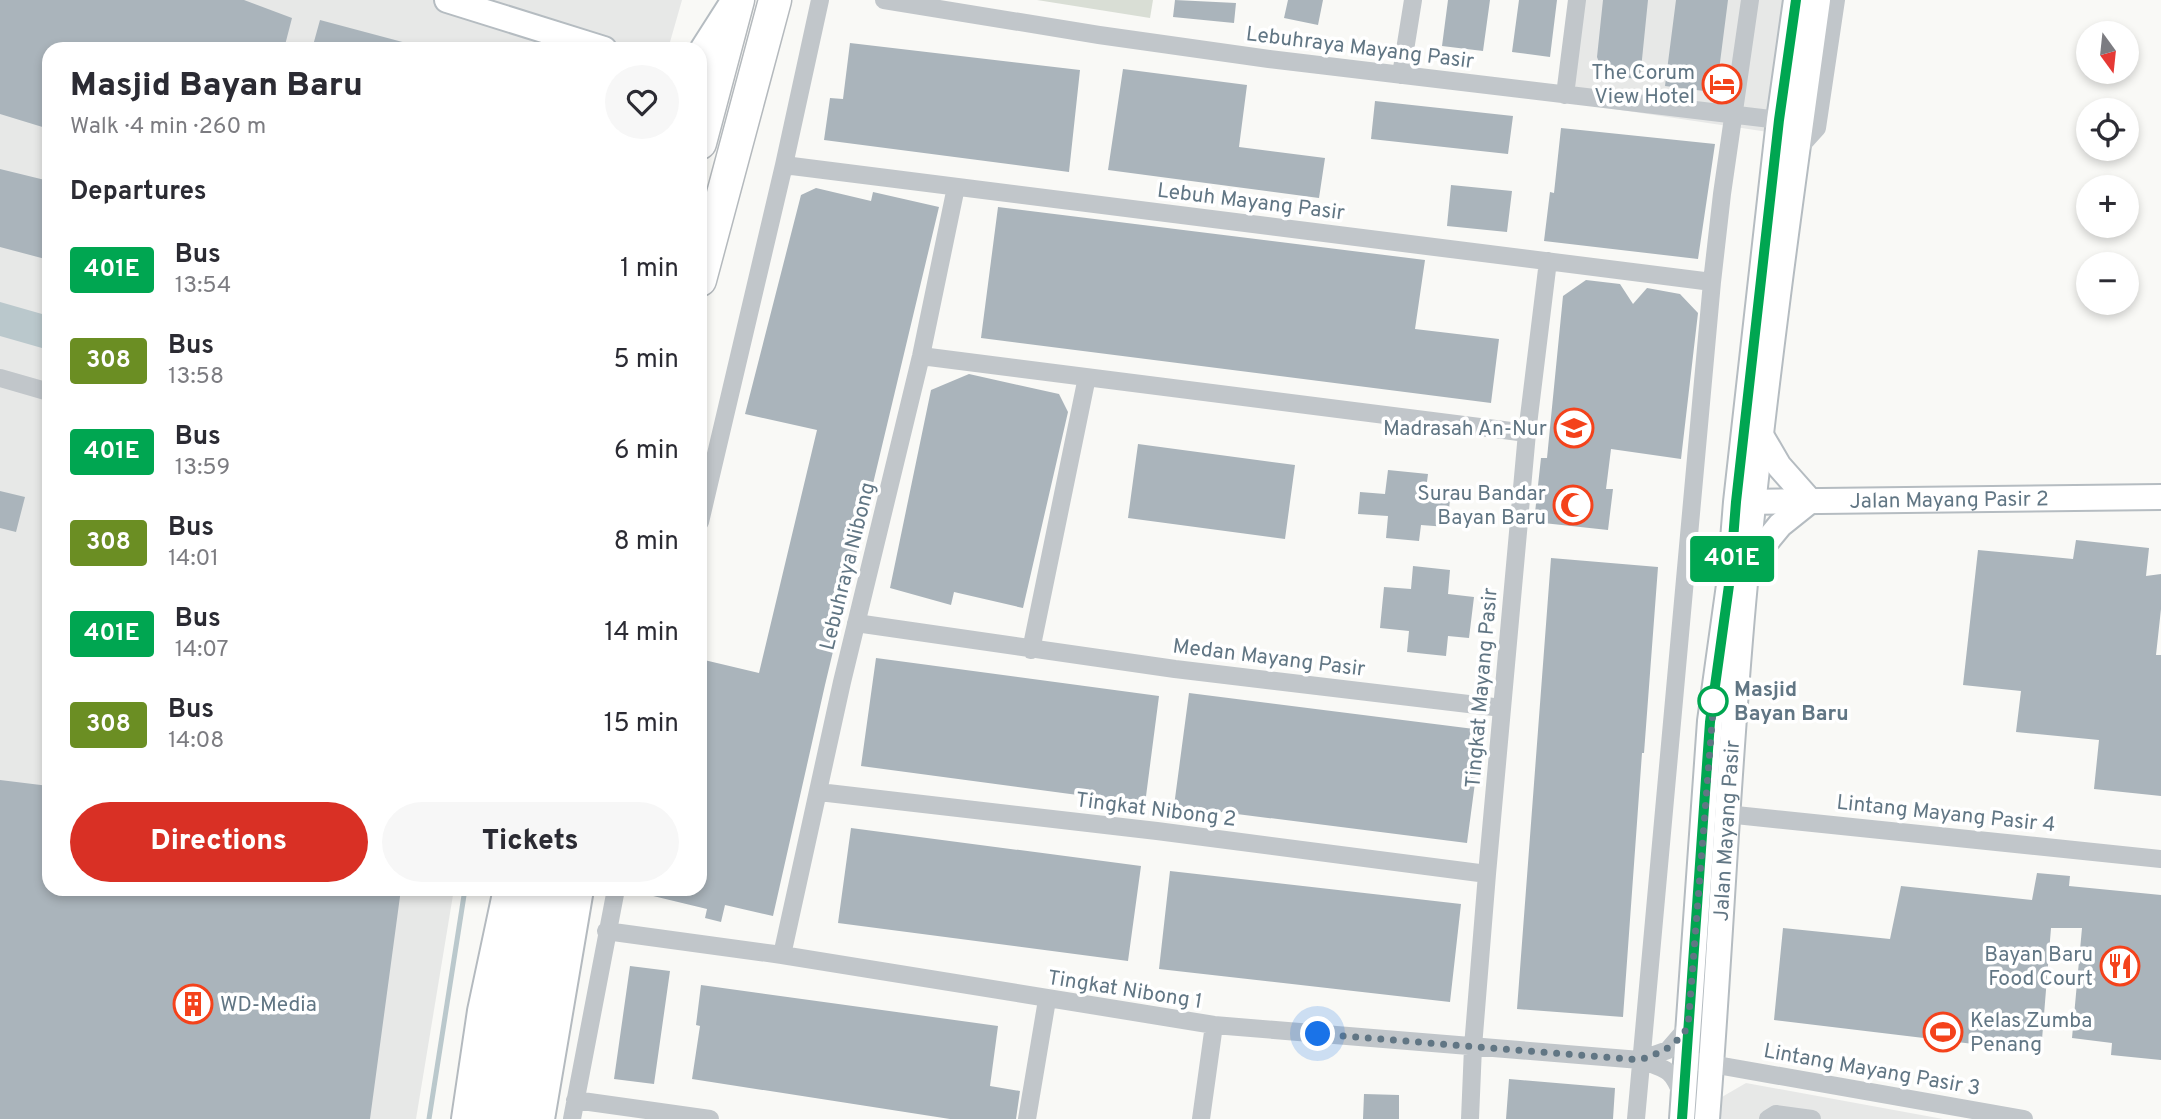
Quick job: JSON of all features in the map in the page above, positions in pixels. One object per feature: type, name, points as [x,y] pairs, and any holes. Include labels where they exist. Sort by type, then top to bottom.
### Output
[{"type":"highway","points":[[707,115],[736,0]]},
{"type":"highway","points":[[707,255],[775,0]]},
{"type":"highway","points":[[516,1119],[531,896]]},
{"type":"highway","points":[[491,1119],[526,988],[556,896]]},
{"type":"main road","points":[[466,1119],[482,1011],[507,896]]},
{"type":"main road","points":[[540,1119],[578,896]]},
{"type":"street","points":[[447,0],[582,42]]},
{"type":"street","points":[[707,43],[736,0]]},
{"type":"street","points":[[707,492],[820,0]]},
{"type":"street","name":"Lebuhraya Mayang Pasir","points":[[884,0],[994,8],[1112,37],[1779,120]]},
{"type":"street","points":[[1401,75],[1413,0]]},
{"type":"street","points":[[1565,95],[1577,0]]},
{"type":"street","points":[[1636,1119],[1712,282],[1750,0]]},
{"type":"street","name":"Jalan Mayang Pasir","points":[[1707,1119],[1726,814],[1747,564],[1745,502],[1779,120],[1796,0]]},
{"type":"street","name":"Jalan Mayang Pasir","points":[[1682,1110],[1710,722],[1730,578],[1745,502],[1762,437],[1818,0]]},
{"type":"street","points":[[1796,160],[1817,128],[1836,0]]},
{"type":"street","points":[[1796,160],[1779,120],[1794,110],[1808,79]]},
{"type":"street","name":"Lebuh Mayang Pasir","points":[[784,165],[1712,282]]},
{"type":"street","name":"Lebuhraya Nibong","points":[[782,955],[856,623],[921,356],[956,187]]},
{"type":"street","name":"Tingkat Mayang Pasir","points":[[1470,1119],[1487,874],[1527,433],[1548,261]]},
{"type":"street","points":[[921,356],[1527,433]]},
{"type":"street","points":[[1031,650],[1087,377]]},
{"type":"street","points":[[0,378],[42,390]]},
{"type":"street","points":[[1747,564],[1780,525],[1810,501],[1779,466],[1762,437]]},
{"type":"street","name":"Jalan Mayang Pasir 2","points":[[1745,502],[2161,496]]},
{"type":"street","name":"Medan Mayang Pasir","points":[[856,623],[1031,650],[1502,708]]},
{"type":"street","name":"Tingkat Nibong 2","points":[[819,792],[1157,831],[1487,874]]},
{"type":"street","name":"Lintang Mayang Pasir 4","points":[[1726,814],[2161,859]]},
{"type":"street","points":[[572,1119],[614,896]]},
{"type":"street","name":"Tingkat Nibong 1","points":[[606,931],[782,955],[1214,1025],[1640,1060]]},
{"type":"street","points":[[1027,1119],[1047,1000]]},
{"type":"street","points":[[1201,1119],[1214,1025]]},
{"type":"street","points":[[1640,1060],[1668,1050],[1688,1027]]},
{"type":"street","points":[[1640,1060],[1675,1076],[1682,1110]]},
{"type":"street","name":"Lintang Mayang Pasir 3","points":[[1685,1060],[1711,1063],[1940,1112],[2024,1119]]},
{"type":"street","points":[[575,1100],[709,1119]]},
{"type":"street","points":[[1768,1119],[1776,1114],[1812,1119]]},
{"type":"shaded area","points":[[0,0],[682,0],[670,42],[42,42],[42,896],[453,896],[416,1119],[0,1119]]},
{"type":"shaded area","points":[[1037,0],[1153,0],[1150,18]]},
{"type":"shaded area","points":[[1580,0],[1806,0],[1788,135],[1567,102]]},
{"type":"shaded area","points":[[0,302],[42,314],[42,348],[0,336]]},
{"type":"shaded area","points":[[1746,1083],[1943,1119],[1714,1119],[1715,1101]]},
{"type":"building","points":[[0,0],[244,0],[292,18],[286,42],[42,42],[42,127],[0,114]]},
{"type":"building","points":[[1175,0],[1236,3],[1234,23],[1173,17]]},
{"type":"building","points":[[1288,0],[1323,0],[1318,25],[1284,18]]},
{"type":"building","points":[[1448,0],[1490,0],[1483,51],[1442,46]]},
{"type":"building","points":[[1519,0],[1557,0],[1550,57],[1512,52]]},
{"type":"building","points":[[1603,0],[1648,0],[1640,79],[1604,76],[1597,57]]},
{"type":"building","points":[[1676,0],[1728,0],[1718,78],[1704,91],[1665,86]]},
{"type":"building","points":[[320,20],[402,42],[314,42]]},
{"type":"building","points":[[850,43],[1080,70],[1069,172],[824,140],[830,98],[843,99]]},
{"type":"building","points":[[1123,69],[1247,85],[1239,147],[1325,158],[1319,198],[1108,170]]},
{"type":"building","points":[[1375,101],[1513,116],[1508,154],[1371,139]]},
{"type":"building","points":[[1561,128],[1715,144],[1698,259],[1544,241],[1550,192],[1554,193]]},
{"type":"building","points":[[0,169],[42,179],[42,258],[0,247]]},
{"type":"building","points":[[1451,185],[1512,191],[1507,232],[1447,226]]},
{"type":"building","points":[[816,188],[871,201],[873,192],[939,207],[773,916],[725,905],[721,922],[705,918],[707,909],[653,896],[707,896],[707,661],[759,673],[817,430],[745,414],[801,195]]},
{"type":"building","points":[[998,207],[1425,260],[1415,329],[1499,339],[1491,403],[981,338]]},
{"type":"building","points":[[1586,280],[1620,284],[1633,304],[1647,288],[1680,294],[1698,313],[1681,459],[1611,449],[1606,489],[1613,489],[1608,530],[1534,522],[1541,458],[1547,458],[1563,296]]},
{"type":"building","points":[[969,374],[1059,394],[1068,412],[1023,608],[954,592],[951,605],[890,588],[931,390]]},
{"type":"building","points":[[1138,444],[1295,465],[1285,539],[1128,518]]},
{"type":"building","points":[[1388,470],[1428,474],[1425,497],[1450,500],[1447,527],[1421,525],[1419,541],[1386,538],[1388,516],[1358,514],[1360,492],[1385,494]]},
{"type":"building","points":[[0,491],[25,497],[16,532],[0,528]]},
{"type":"building","points":[[2076,540],[2149,548],[2146,576],[2161,574],[2161,609],[2156,655],[2161,655],[2161,796],[2094,789],[2099,740],[2016,732],[2021,691],[1963,685],[1978,550],[2073,559]]},
{"type":"building","points":[[1551,558],[1658,567],[1623,1017],[1517,1009]]},
{"type":"building","points":[[1413,566],[1450,570],[1448,594],[1474,597],[1469,638],[1448,636],[1446,656],[1407,652],[1409,631],[1380,628],[1384,587],[1411,589]]},
{"type":"building","points":[[876,658],[1159,696],[1145,804],[861,766]]},
{"type":"building","points":[[1189,693],[1482,730],[1467,843],[1174,806]]},
{"type":"building","name":"WD-Media","points":[[0,780],[42,785],[42,896],[400,896],[370,1119],[0,1119]]},
{"type":"building","points":[[851,828],[1141,866],[1128,961],[838,923]]},
{"type":"building","points":[[1170,871],[1461,904],[1450,1002],[1159,969]]},
{"type":"building","points":[[2037,873],[2070,876],[2069,886],[2161,895],[2161,1060],[2111,1055],[2112,1043],[2072,1038],[2082,928],[2051,928],[2041,1052],[1774,1020],[1783,928],[1890,939],[1901,886],[2032,900]]},
{"type":"building","points":[[630,966],[670,971],[654,1084],[614,1079]]},
{"type":"building","points":[[701,985],[998,1026],[990,1086],[1020,1091],[1016,1119],[950,1119],[692,1079],[700,1026],[696,1025]]},
{"type":"building","points":[[1509,1079],[1615,1088],[1613,1119],[1506,1119]]},
{"type":"building","points":[[1364,1094],[1399,1095],[1399,1119],[1363,1119]]},
{"type":"waterway","points":[[429,1119],[464,896]]},
{"type":"bus line","name":"401E","points":[[1682,1119],[1710,722],[1730,578],[1736,502],[1779,120],[1796,0]]},
{"type":"place","name":"The Corum View Hotel","points":[[1722,84]]},
{"type":"place","name":"Madrasah An-Nur","points":[[1574,428]]},
{"type":"place","name":"Surau Bandar Bayan Baru","points":[[1573,505]]},
{"type":"place","name":"Masjid Bayan Baru","points":[[1713,701]]},
{"type":"place","name":"Bayan Baru Food Court","points":[[2120,966]]},
{"type":"place","name":"WD-Media","points":[[193,1004]]},
{"type":"place","name":"Kelas Zumba Penang","points":[[1943,1032]]},
{"type":"route","points":[[1318,1034],[1640,1060],[1668,1050],[1688,1027],[1714,698],[1713,701]]}]
